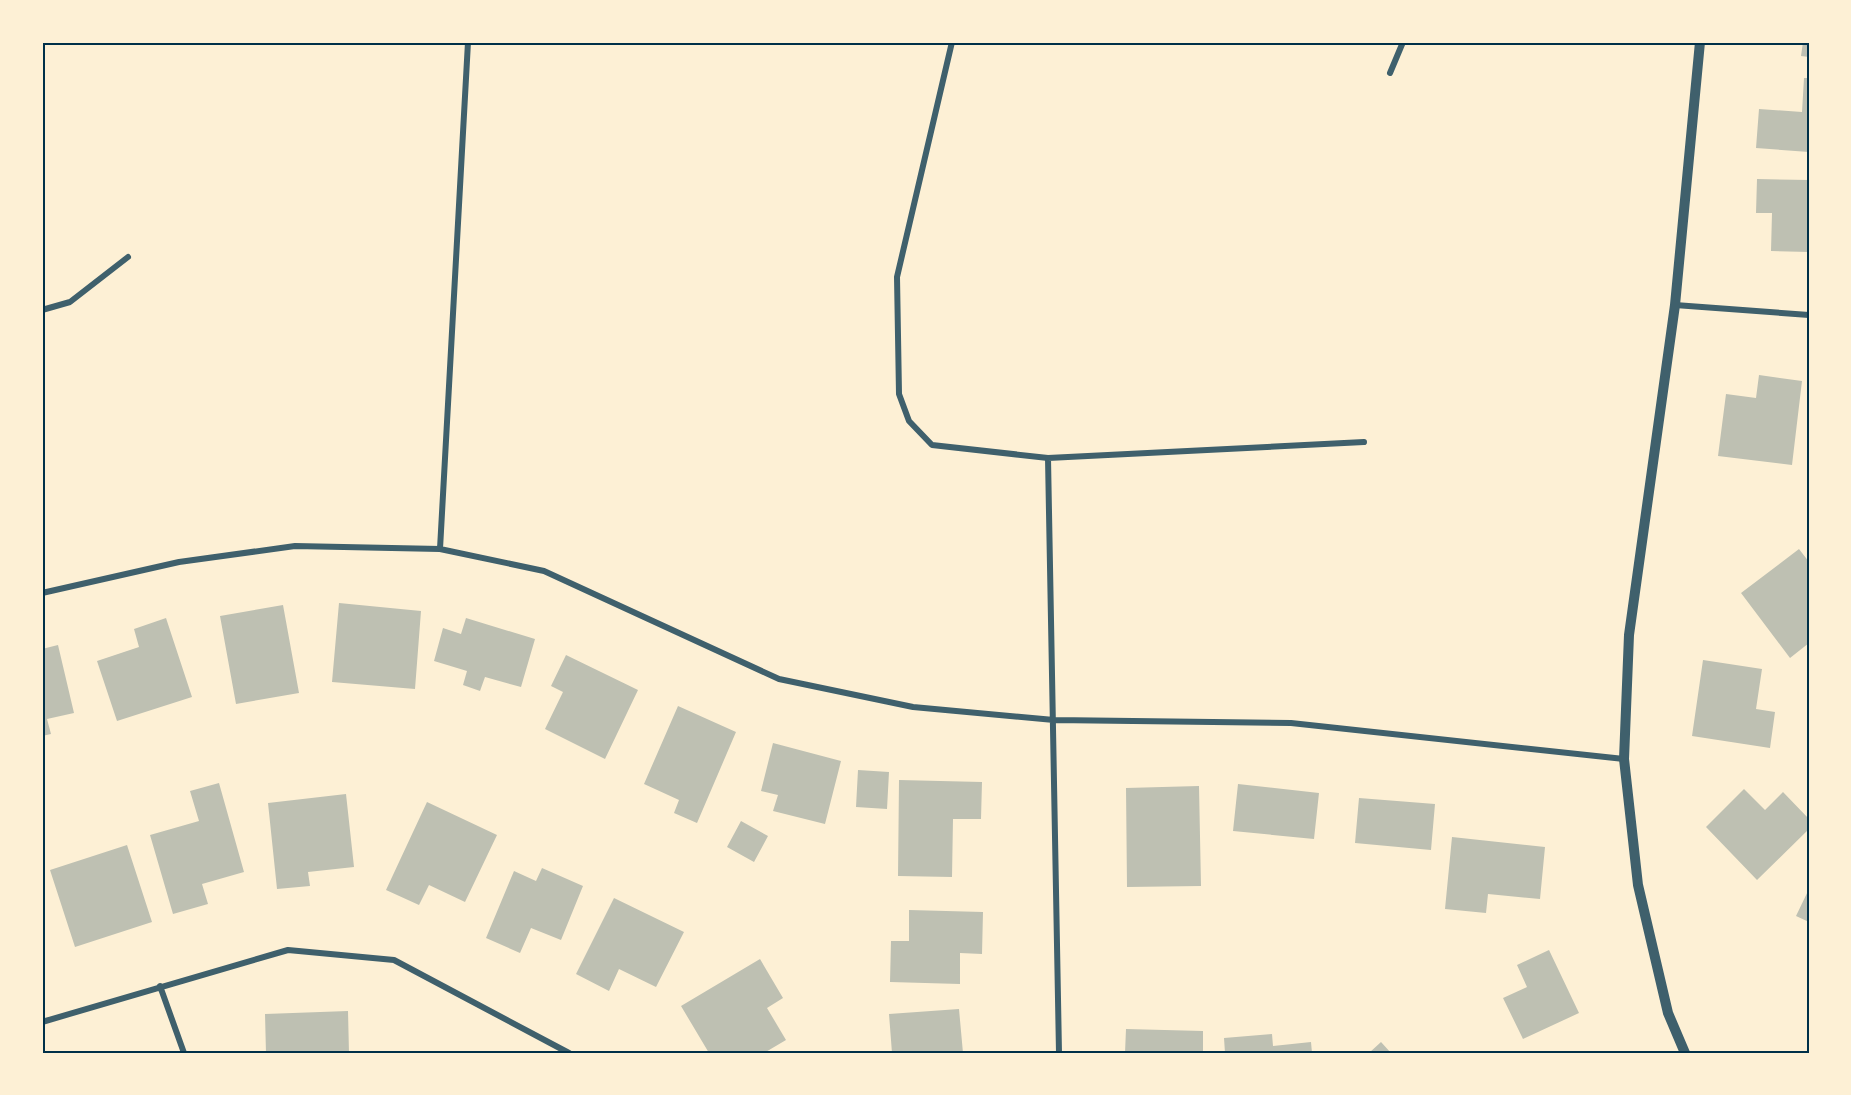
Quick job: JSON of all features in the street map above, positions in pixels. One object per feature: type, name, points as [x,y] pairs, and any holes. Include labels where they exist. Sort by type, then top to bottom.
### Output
[{"type":"street","points":[[440,549],[468,42]]},
{"type":"street","points":[[952,42],[897,278],[899,394],[909,421],[932,445],[1048,458],[1364,442]]},
{"type":"street","points":[[1390,73],[1403,42]]},
{"type":"street","points":[[1685,1053],[1668,1013],[1638,885],[1624,759],[1629,635],[1675,305],[1700,42]]},
{"type":"street","points":[[42,310],[70,302],[128,257]]},
{"type":"street","points":[[1675,305],[1809,315]]},
{"type":"street","points":[[1048,458],[1059,1053]]},
{"type":"street","points":[[42,593],[179,562],[295,546],[440,549],[544,571],[778,679],[913,707],[1054,720],[1291,723],[1624,759]]},
{"type":"street","points":[[42,1022],[288,950],[394,960],[569,1053]]},
{"type":"street","points":[[160,986],[184,1053]]},
{"type":"building","points":[[1803,42],[1809,42],[1809,57],[1801,56]]},
{"type":"building","points":[[1804,78],[1809,78],[1809,152],[1756,148],[1759,109],[1802,112]]},
{"type":"building","points":[[1757,179],[1809,180],[1809,252],[1771,251],[1772,213],[1756,213]]},
{"type":"building","points":[[1759,375],[1802,381],[1792,465],[1718,456],[1726,394],[1756,398]]},
{"type":"building","points":[[1799,549],[1809,562],[1809,643],[1790,658],[1741,593]]},
{"type":"building","points":[[339,603],[421,611],[415,689],[332,682]]},
{"type":"building","points":[[283,605],[299,693],[236,704],[220,616]]},
{"type":"building","points":[[166,618],[192,697],[117,721],[97,661],[139,647],[134,629]]},
{"type":"building","points":[[466,618],[535,639],[521,687],[485,677],[480,691],[463,685],[467,671],[434,661],[443,628],[461,634]]},
{"type":"building","points":[[58,645],[74,713],[47,719],[51,734],[42,736],[42,649]]},
{"type":"building","points":[[566,655],[638,690],[605,759],[545,729],[563,692],[551,686]]},
{"type":"building","points":[[1703,660],[1762,669],[1756,709],[1775,712],[1770,748],[1692,736]]},
{"type":"building","points":[[678,706],[736,732],[697,823],[674,813],[679,800],[644,784]]},
{"type":"building","points":[[773,743],[841,761],[825,824],[773,811],[778,795],[761,791]]},
{"type":"building","points":[[858,770],[889,772],[887,809],[856,807]]},
{"type":"building","points":[[899,780],[982,782],[981,819],[953,819],[952,877],[898,876]]},
{"type":"building","points":[[219,783],[244,872],[202,884],[208,904],[173,914],[150,835],[199,821],[190,791]]},
{"type":"building","points":[[1238,784],[1319,793],[1314,839],[1233,831]]},
{"type":"building","points":[[1199,786],[1201,886],[1127,887],[1126,788]]},
{"type":"building","points":[[1744,789],[1765,810],[1783,792],[1809,819],[1809,829],[1757,880],[1706,827]]},
{"type":"building","points":[[346,794],[354,867],[308,872],[310,886],[277,889],[268,803]]},
{"type":"building","points":[[1359,798],[1435,804],[1431,850],[1355,843]]},
{"type":"building","points":[[427,802],[497,835],[465,902],[429,885],[419,905],[386,890]]},
{"type":"building","points":[[741,821],[768,836],[754,862],[727,847]]},
{"type":"building","points":[[1452,837],[1545,847],[1540,899],[1488,894],[1486,913],[1445,909]]},
{"type":"building","points":[[127,845],[152,922],[75,947],[50,870]]},
{"type":"building","points":[[542,868],[583,886],[561,940],[531,928],[520,953],[486,938],[514,871],[536,881]]},
{"type":"building","points":[[1809,889],[1809,922],[1796,916]]},
{"type":"building","points":[[614,898],[684,932],[656,987],[619,969],[609,991],[576,974]]},
{"type":"building","points":[[909,910],[983,912],[982,954],[960,953],[960,984],[890,982],[891,941],[909,941]]},
{"type":"building","points":[[1549,950],[1579,1013],[1523,1039],[1503,998],[1527,987],[1517,965]]},
{"type":"building","points":[[760,959],[783,998],[767,1008],[786,1040],[764,1053],[709,1053],[681,1006]]},
{"type":"building","points":[[959,1009],[963,1053],[892,1053],[889,1014]]},
{"type":"building","points":[[348,1011],[349,1053],[266,1053],[265,1014]]},
{"type":"building","points":[[1126,1029],[1203,1031],[1203,1053],[1125,1053]]},
{"type":"building","points":[[1272,1034],[1273,1046],[1311,1042],[1312,1053],[1225,1053],[1224,1038]]},
{"type":"building","points":[[1381,1042],[1391,1053],[1369,1053]]}]
